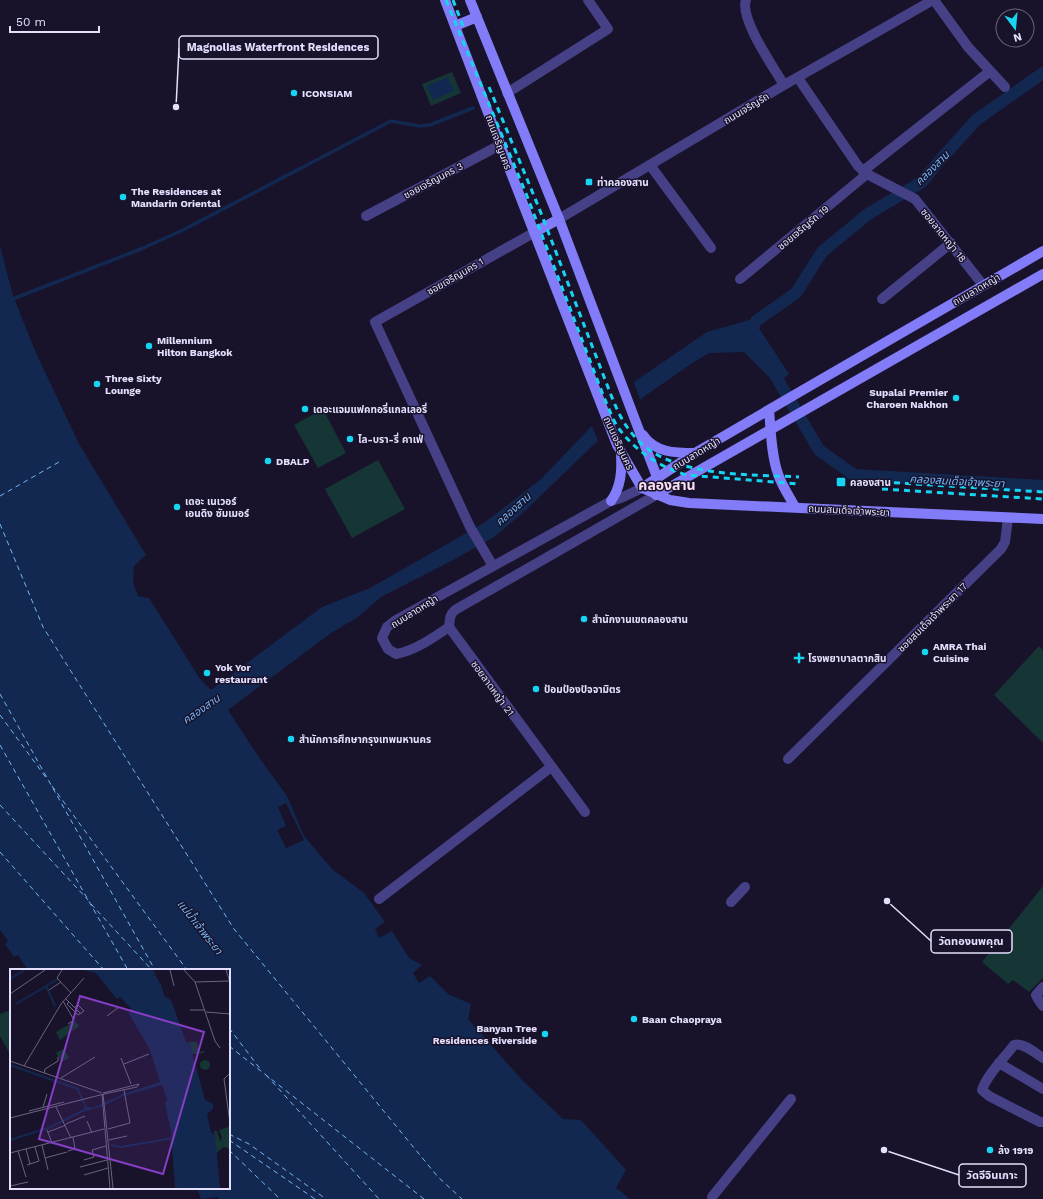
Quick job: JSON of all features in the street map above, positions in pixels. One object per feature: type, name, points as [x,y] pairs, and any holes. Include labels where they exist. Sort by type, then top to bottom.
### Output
[{"type":"main road","name":"ถนนเจริญนคร","points":[[445,0],[619,449],[642,488]]},
{"type":"main road","points":[[470,0],[559,219],[657,477],[656,495],[642,488]]},
{"type":"main road","points":[[455,26],[477,16]]},
{"type":"main road","points":[[535,232],[559,219]]},
{"type":"main road","name":"ถนนลาดหญ้า","points":[[642,488],[657,477],[796,394],[1043,251]]},
{"type":"main road","name":"ถนนลาดหญ้า","points":[[656,495],[1043,274]]},
{"type":"main road","points":[[769,410],[772,448],[778,474],[795,507]]},
{"type":"main road","points":[[638,426],[646,440],[655,447],[672,452],[695,454]]},
{"type":"main road","points":[[611,502],[617,493],[622,468],[619,449]]},
{"type":"main road","name":"ถนนสมเด็จเจ้าพระยา","points":[[656,495],[670,500],[689,503],[1043,519]]},
{"type":"street","points":[[507,93],[608,28],[588,0]]},
{"type":"street","points":[[746,0],[744,10],[751,30],[784,85]]},
{"type":"street","points":[[933,0],[968,47],[1005,87]]},
{"type":"street","name":"ถนนเจริญรัถ","points":[[559,219],[784,85],[933,0]]},
{"type":"street","name":"ซอยเจริญรัถ 19","points":[[740,279],[865,172],[990,72]]},
{"type":"street","points":[[798,78],[858,166],[865,172]]},
{"type":"street","name":"ซอยเจริญนคร 3","points":[[366,216],[500,145]]},
{"type":"street","points":[[650,165],[711,248]]},
{"type":"street","name":"ซอยลาดหญ้า 18","points":[[865,172],[915,199],[983,285]]},
{"type":"street","name":"ซอยเจริญนคร 1","points":[[492,566],[470,527],[375,322],[535,232]]},
{"type":"street","points":[[882,299],[951,243]]},
{"type":"street","name":"ถนนลาดหญ้า","points":[[642,488],[611,502],[396,620],[388,627],[382,638],[388,649],[396,654],[406,652],[449,627],[449,618],[455,610],[656,495]]},
{"type":"street","name":"ซอยสมเด็จเจ้าพระยา 17","points":[[788,759],[1001,549],[1005,542],[1008,518]]},
{"type":"street","name":"ซอยลาดหญ้า 21","points":[[449,627],[585,812]]},
{"type":"street","points":[[379,899],[551,766]]},
{"type":"street","points":[[731,902],[745,887]]},
{"type":"street","points":[[1043,987],[1036,996],[1043,1006]]},
{"type":"street","points":[[1043,1058],[1018,1044],[1014,1045],[999,1063],[982,1090],[989,1096],[1040,1122],[1043,1122]]},
{"type":"street","points":[[999,1063],[1043,1089]]},
{"type":"street","points":[[712,1197],[791,1099]]},
{"type":"green space","points":[[452,72],[461,93],[431,106],[422,84]]},
{"type":"green space","points":[[323,409],[346,453],[318,468],[294,425]]},
{"type":"green space","points":[[378,460],[405,509],[352,538],[325,489]]},
{"type":"green space","points":[[1039,646],[1043,650],[1043,743],[994,695]]},
{"type":"green space","points":[[1043,886],[1043,978],[1029,992],[1013,980],[1008,984],[982,962]]},
{"type":"green space","points":[[10,1010],[10,1054],[0,1036],[0,1014]]},
{"type":"water","points":[[448,77],[454,91],[433,100],[427,86]]},
{"type":"water","name":"แม่น้ำเจ้าพระยา","points":[[0,246],[13,296],[36,353],[79,444],[146,555],[134,566],[133,582],[138,596],[149,598],[200,679],[211,690],[322,607],[370,588],[484,523],[541,479],[634,382],[707,332],[753,319],[789,374],[776,384],[744,352],[709,353],[642,398],[526,510],[494,537],[381,597],[358,617],[331,633],[228,710],[260,759],[287,796],[304,836],[332,869],[364,893],[385,922],[375,929],[379,938],[392,931],[409,958],[422,965],[413,973],[419,983],[430,976],[448,994],[471,1004],[468,1019],[522,1080],[563,1119],[581,1120],[626,1170],[616,1188],[630,1199],[219,1199],[218,1197],[201,1199],[197,1189],[230,1189],[230,969],[27,969],[18,955],[14,957],[5,944],[8,941],[0,930]]},
{"type":"pier","points":[[633,380],[641,402],[599,443],[591,424]]},
{"type":"pier","points":[[286,803],[304,840],[286,848],[277,830],[286,826],[278,807]]},
{"type":"waterway","name":"คลองสาน","points":[[748,336],[756,321],[796,293],[822,252],[868,214],[922,182],[976,120],[1043,73]]},
{"type":"waterway","points":[[10,300],[141,249],[183,230],[391,121],[419,126],[430,125],[473,108]]},
{"type":"waterway","name":"คลองสมเด็จเจ้าพระยา","points":[[771,368],[819,450],[854,475],[1043,486]]},
{"type":"ferry route","points":[[0,496],[59,462]]},
{"type":"ferry route","points":[[0,524],[43,627],[234,929],[438,1177],[462,1199]]},
{"type":"ferry route","points":[[0,694],[154,969]]},
{"type":"ferry route","points":[[0,715],[47,779]]},
{"type":"ferry route","points":[[0,745],[127,969]]},
{"type":"ferry route","points":[[52,786],[186,969]]},
{"type":"ferry route","points":[[0,805],[88,900]]},
{"type":"ferry route","points":[[0,852],[103,969]]},
{"type":"ferry route","points":[[91,904],[151,969]]},
{"type":"ferry route","points":[[230,1029],[261,1070]]},
{"type":"ferry route","points":[[230,1047],[424,1199]]},
{"type":"ferry route","points":[[266,1075],[379,1199]]},
{"type":"ferry route","points":[[230,1134],[249,1144],[326,1199]]},
{"type":"ferry route","points":[[230,1141],[315,1199]]},
{"type":"ferry route","points":[[230,1151],[280,1199]]},
{"type":"railway","points":[[446,0],[527,196],[605,400],[617,426],[639,450],[657,462],[677,472],[687,475],[799,484]]},
{"type":"railway","points":[[453,0],[463,26]]},
{"type":"railway","points":[[489,87],[539,208],[613,401],[627,427],[635,437],[650,450],[668,460],[689,467],[734,474],[799,477]]},
{"type":"railway","points":[[883,482],[1043,492]]},
{"type":"railway","points":[[882,489],[1043,499]]},
{"type":"place","name":"ICONSIAM","points":[[294,93]]},
{"type":"place","name":"Magnolias Waterfront Residences","points":[[176,107]]},
{"type":"place","name":"ท่าคลองสาน","points":[[589,182]]},
{"type":"place","name":"The Residences at Mandarin Oriental","points":[[123,197]]},
{"type":"place","name":"Millennium Hilton Bangkok","points":[[149,346]]},
{"type":"place","name":"Three Sixty Lounge","points":[[97,384]]},
{"type":"place","name":"Supalai Premier Charoen Nakhon","points":[[956,398]]},
{"type":"place","name":"เดอะแจมแฟคทอรี่แกลเลอรี่","points":[[305,409]]},
{"type":"place","name":"ไล-บรา-รี่ คาเฟ่","points":[[350,439]]},
{"type":"place","name":"DBALP","points":[[268,461]]},
{"type":"place","name":"คลองสาน","points":[[841,482]]},
{"type":"place","name":"เดอะ เนเวอร์ เอนดิง ซัมเมอร์","points":[[177,507]]},
{"type":"place","name":"สำนักงานเขตคลองสาน","points":[[584,619]]},
{"type":"place","name":"AMRA Thai Cuisine","points":[[925,652]]},
{"type":"place","name":"โรงพยาบาลตากสิน","points":[[799,658]]},
{"type":"place","name":"Yok Yor restaurant","points":[[207,673]]},
{"type":"place","name":"ป้อมป้องปัจจามิตร","points":[[536,689]]},
{"type":"place","name":"สำนักการศึกษากรุงเทพมหานคร","points":[[291,739]]},
{"type":"place","name":"วัดทองนพคุณ","points":[[887,901]]},
{"type":"place","name":"Baan Chaopraya","points":[[634,1019]]},
{"type":"place","name":"Banyan Tree Residences Riverside","points":[[545,1034]]},
{"type":"place","name":"วัดจีจินเกาะ","points":[[884,1150]]},
{"type":"place","name":"ล้ง 1919","points":[[990,1150]]},
{"type":"district","name":"คลองสาน","points":[[667,485]]}]
